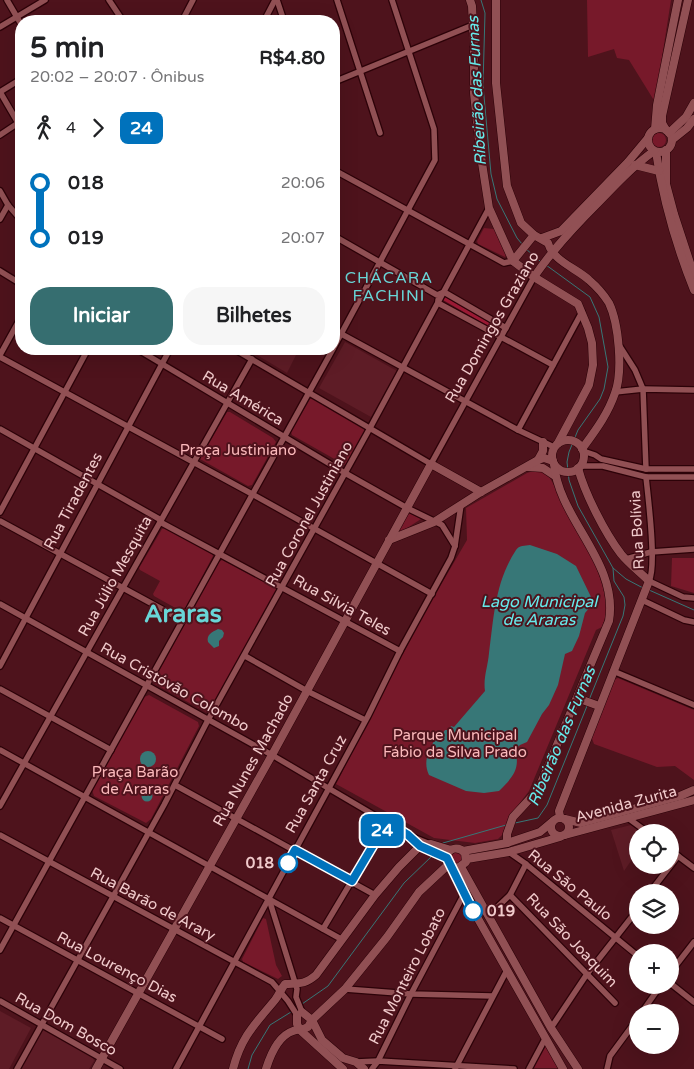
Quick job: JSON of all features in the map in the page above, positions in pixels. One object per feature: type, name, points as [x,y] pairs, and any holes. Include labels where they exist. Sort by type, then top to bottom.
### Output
[{"type":"main road","points":[[470,0],[473,25],[474,92],[489,208],[513,260],[534,277],[578,304],[588,328],[594,354],[592,376],[586,395],[552,455],[555,476],[599,565],[610,598],[609,621],[580,699],[538,790],[513,817],[507,834],[507,843]]},
{"type":"main road","points":[[389,540],[434,522],[481,492],[538,460],[544,458],[562,471],[577,468],[583,461],[582,448],[608,410],[619,378],[618,344],[609,304],[589,280],[551,252],[548,243],[534,235],[521,222],[507,186],[496,83],[496,0]]},
{"type":"main road","points":[[655,129],[657,106],[678,0]]},
{"type":"main road","points":[[669,134],[662,123],[662,116],[688,0]]},
{"type":"main road","points":[[694,103],[686,117],[669,134],[666,150],[666,184],[694,274]]},
{"type":"main road","points":[[669,134],[687,128],[694,119]]},
{"type":"main road","points":[[669,134],[662,128],[655,129],[649,134],[649,146],[655,151],[666,208],[680,255],[694,290]]},
{"type":"main road","name":"Rua Domingos Graziano","points":[[542,238],[561,231],[628,162],[648,138]]},
{"type":"main road","points":[[655,151],[666,150]]},
{"type":"main road","name":"Rua Domingos Graziano","points":[[534,277],[551,252],[635,165],[655,151]]},
{"type":"main road","points":[[635,165],[659,171]]},
{"type":"main road","name":"Rua Domingos Graziano","points":[[513,260],[534,235]]},
{"type":"main road","points":[[556,445],[562,441],[571,440],[582,448]]},
{"type":"main road","points":[[538,460],[543,451],[543,442]]},
{"type":"main road","points":[[431,464],[481,492]]},
{"type":"main road","name":"Rua Nunes Machado","points":[[96,1069],[272,755],[431,464]]},
{"type":"main road","points":[[526,467],[543,468],[555,476]]},
{"type":"main road","points":[[463,851],[507,843],[540,832],[561,816],[597,705],[613,671],[648,581],[626,559],[612,540],[584,486],[577,468]]},
{"type":"main road","points":[[580,699],[597,705]]},
{"type":"main road","name":"Avenida Zurita","points":[[561,816],[581,823],[680,796],[694,790]]},
{"type":"main road","name":"Avenida Zurita","points":[[467,859],[509,852],[694,800]]},
{"type":"main road","points":[[552,822],[551,830],[554,835],[562,836],[569,827],[561,816]]},
{"type":"main road","points":[[232,1069],[239,1048],[251,1027],[285,984],[301,984],[316,975],[375,895],[420,846],[431,844],[452,850],[458,848],[463,851],[467,859],[461,867]]},
{"type":"main road","points":[[420,846],[461,867],[551,1028],[578,1069]]},
{"type":"main road","points":[[452,850],[450,863],[464,894],[544,1039],[563,1069]]},
{"type":"main road","points":[[266,1069],[282,1039],[294,1030],[308,1027],[312,1020],[345,989],[387,937],[419,892],[450,863]]},
{"type":"main road","points":[[464,894],[470,884]]},
{"type":"main road","points":[[343,1069],[300,1030],[297,1024],[300,1014],[312,1020],[322,1040],[342,1058],[356,1062],[364,1069]]},
{"type":"main road","points":[[347,1069],[356,1062]]},
{"type":"street","points":[[6,0],[16,15]]},
{"type":"street","points":[[20,15],[45,0]]},
{"type":"street","points":[[109,0],[117,15]]},
{"type":"street","points":[[185,15],[193,0]]},
{"type":"street","points":[[267,15],[276,0]]},
{"type":"street","points":[[276,0],[282,15]]},
{"type":"street","points":[[337,0],[380,133]]},
{"type":"street","points":[[392,0],[434,129],[435,160],[341,334],[518,430],[543,442],[556,445]]},
{"type":"street","points":[[0,27],[15,18]]},
{"type":"street","points":[[340,80],[473,25]]},
{"type":"street","points":[[15,83],[0,92],[15,119]]},
{"type":"street","points":[[0,134],[15,128]]},
{"type":"street","points":[[340,173],[504,263],[513,260]]},
{"type":"street","points":[[0,191],[15,213]]},
{"type":"street","points":[[0,219],[8,205]]},
{"type":"street","name":"Rua Coronel Justiniano","points":[[17,1069],[175,785],[208,720],[315,529],[489,208]]},
{"type":"street","points":[[340,239],[437,295]]},
{"type":"street","points":[[0,271],[15,280]]},
{"type":"street","name":"Rua Domingos Graziano","points":[[431,464],[534,277]]},
{"type":"street","points":[[437,295],[444,292],[506,328]]},
{"type":"street","points":[[437,295],[438,303],[553,365]]},
{"type":"street","points":[[518,430],[582,312]]},
{"type":"street","points":[[15,327],[0,356],[432,594]]},
{"type":"street","name":"Rua Bolívia","points":[[618,344],[635,370],[643,390],[646,469]]},
{"type":"street","points":[[0,512],[85,355]]},
{"type":"street","name":"Rua América","points":[[147,355],[284,438],[406,508],[442,525],[455,546]]},
{"type":"street","name":"Rua Tiradentes","points":[[0,666],[24,618],[167,355]]},
{"type":"street","points":[[245,355],[431,464]]},
{"type":"street","points":[[0,950],[329,355]]},
{"type":"street","name":"Rua Júlio Mesquita","points":[[0,806],[252,359]]},
{"type":"street","points":[[615,392],[694,390]]},
{"type":"street","name":"Rua Silvia Teles","points":[[0,429],[160,521],[400,651]]},
{"type":"street","points":[[582,448],[601,459],[646,469],[694,469]]},
{"type":"street","points":[[577,468],[603,466],[646,477],[694,477]]},
{"type":"street","name":"Rua Bolívia","points":[[646,477],[651,552],[651,576],[648,581]]},
{"type":"street","name":"Rua Santa Cruz","points":[[176,1069],[366,720],[400,651],[451,558],[462,505]]},
{"type":"street","points":[[0,521],[182,620]]},
{"type":"street","points":[[626,559],[651,552],[694,549]]},
{"type":"street","points":[[648,581],[683,597],[694,598]]},
{"type":"street","points":[[642,600],[684,620],[694,622]]},
{"type":"street","name":"Rua Cristóvão Colombo","points":[[0,604],[329,788]]},
{"type":"street","points":[[245,656],[307,691],[366,720]]},
{"type":"street","points":[[613,671],[694,705]]},
{"type":"street","points":[[0,689],[111,750]]},
{"type":"street","points":[[0,750],[342,939]]},
{"type":"street","points":[[175,785],[375,895]]},
{"type":"street","points":[[329,788],[408,835],[431,844]]},
{"type":"street","points":[[628,818],[636,824]]},
{"type":"street","points":[[322,929],[387,822]]},
{"type":"street","name":"Rua Barão de Arary","points":[[0,835],[272,982],[300,1014]]},
{"type":"street","points":[[408,835],[420,846]]},
{"type":"street","name":"Rua São Paulo","points":[[509,852],[629,949]]},
{"type":"street","points":[[679,857],[694,868]]},
{"type":"street","points":[[488,916],[510,895],[526,864]]},
{"type":"street","points":[[656,884],[664,874]]},
{"type":"street","name":"Rua Monteiro Lobato","points":[[372,1069],[378,1061],[464,894]]},
{"type":"street","name":"Rua São Joaquim","points":[[510,895],[615,1003]]},
{"type":"street","points":[[269,899],[297,989],[296,997],[300,1014]]},
{"type":"street","name":"Rua Lourenço Dias","points":[[0,918],[222,1038]]},
{"type":"street","points":[[551,1028],[587,974],[629,920]]},
{"type":"street","points":[[679,961],[694,942]]},
{"type":"street","points":[[456,1067],[507,970]]},
{"type":"street","points":[[345,989],[411,994],[492,996]]},
{"type":"street","points":[[679,990],[694,1002]]},
{"type":"street","name":"Rua Dom Bosco","points":[[0,1001],[120,1069]]},
{"type":"street","points":[[607,1069],[610,1056],[629,1030]]},
{"type":"street","points":[[529,1069],[544,1039]]},
{"type":"street","points":[[356,1062],[378,1061],[514,1069]]},
{"type":"shaded area","points":[[445,297],[502,330],[500,333],[443,300]]},
{"type":"shaded area","points":[[345,342],[397,371],[371,417],[319,388],[338,355],[340,355]]},
{"type":"shaded area","points":[[257,355],[296,355],[287,373]]},
{"type":"shaded area","points":[[629,826],[629,864],[624,871],[611,830]]},
{"type":"shaded area","points":[[0,1011],[31,1028],[9,1069],[0,1069]]},
{"type":"shaded area","points":[[43,1030],[93,1057],[94,1061],[89,1069],[21,1069]]},
{"type":"green space","points":[[587,0],[671,0],[655,102],[629,60],[617,58],[614,49],[588,57]]},
{"type":"green space","points":[[656,133],[662,133],[666,140],[662,147],[656,147],[652,143],[652,137]]},
{"type":"green space","points":[[484,228],[494,229],[507,254],[505,257],[478,244],[477,241]]},
{"type":"green space","points":[[313,398],[364,428],[365,431],[345,465],[292,435],[291,432],[310,399]]},
{"type":"green space","name":"Praça Justiniano","points":[[227,412],[273,438],[276,442],[252,485],[248,486],[200,459]]},
{"type":"green space","name":"Parque Municipal Fábio da Silva Prado","points":[[536,470],[546,472],[550,478],[592,557],[603,589],[606,607],[605,618],[602,627],[596,630],[529,791],[509,817],[502,835],[498,839],[475,843],[434,838],[336,784],[421,619],[467,540],[466,508],[527,473]]},
{"type":"green space","points":[[409,513],[421,519],[401,532],[399,531]]},
{"type":"green space","points":[[165,528],[213,556],[186,607],[179,610],[154,596],[153,594],[160,581],[139,568],[162,529]]},
{"type":"green space","points":[[672,558],[694,558],[694,593],[671,586]]},
{"type":"green space","points":[[222,560],[276,588],[277,591],[210,710],[206,712],[155,684],[154,680],[219,562]]},
{"type":"green space","points":[[618,678],[694,710],[694,780],[675,766],[657,767],[594,744],[591,736],[613,680]]},
{"type":"green space","name":"Praça Barão de Araras","points":[[149,695],[198,722],[199,726],[151,819],[146,823],[94,796],[92,790],[144,697]]},
{"type":"green space","points":[[457,852],[463,858],[457,864],[451,858]]},
{"type":"green space","points":[[263,918],[266,919],[276,965],[282,976],[278,979],[243,962],[242,959]]},
{"type":"green space","points":[[544,1043],[558,1068],[531,1068]]},
{"type":"water","name":"Lago Municipal de Araras","points":[[530,545],[557,554],[576,566],[592,599],[591,606],[585,613],[579,636],[572,651],[565,654],[558,685],[549,705],[527,742],[515,750],[517,763],[514,773],[499,791],[484,793],[466,791],[429,775],[426,766],[427,758],[434,741],[440,738],[440,734],[445,730],[449,730],[451,726],[454,727],[485,691],[485,677],[494,613],[504,574],[517,548]]},
{"type":"water","points":[[218,629],[224,633],[219,641],[219,646],[214,648],[208,642],[208,637]]},
{"type":"water","points":[[148,751],[154,753],[156,759],[154,765],[148,767],[142,765],[140,759],[142,753]]},
{"type":"water","points":[[147,790],[153,796],[147,802],[141,796]]},
{"type":"waterway","name":"Ribeirão das Furnas","points":[[481,0],[485,13],[483,85],[491,174],[497,199],[522,244]]},
{"type":"waterway","name":"Ribeirão das Furnas","points":[[526,249],[540,261]]},
{"type":"waterway","name":"Ribeirão das Furnas","points":[[546,265],[590,297],[599,317],[608,367],[600,399],[578,430],[567,462],[569,480],[578,506],[613,568],[614,581],[624,597],[625,605],[623,616],[589,700]]},
{"type":"waterway","name":"Ribeirão das Furnas","points":[[613,568],[626,579],[643,588]]},
{"type":"waterway","name":"Ribeirão das Furnas","points":[[649,590],[694,610]]},
{"type":"waterway","name":"Ribeirão das Furnas","points":[[515,823],[538,818],[547,805],[587,706]]},
{"type":"waterway","name":"Ribeirão das Furnas","points":[[443,843],[506,825]]},
{"type":"waterway","name":"Ribeirão das Furnas","points":[[302,1004],[328,986],[404,883],[432,856]]},
{"type":"waterway","name":"Ribeirão das Furnas","points":[[248,1069],[252,1055],[270,1025],[291,1012]]},
{"type":"bus line","name":"24","points":[[288,863],[295,850],[352,881],[387,822],[408,835],[420,846],[447,858],[473,911]]},
{"type":"place","name":"018","points":[[288,863]]},
{"type":"place","name":"019","points":[[473,911]]},
{"type":"district","name":"CHÁCARA FACHINI","points":[[389,286]]},
{"type":"district","name":"Araras","points":[[183,613]]}]
